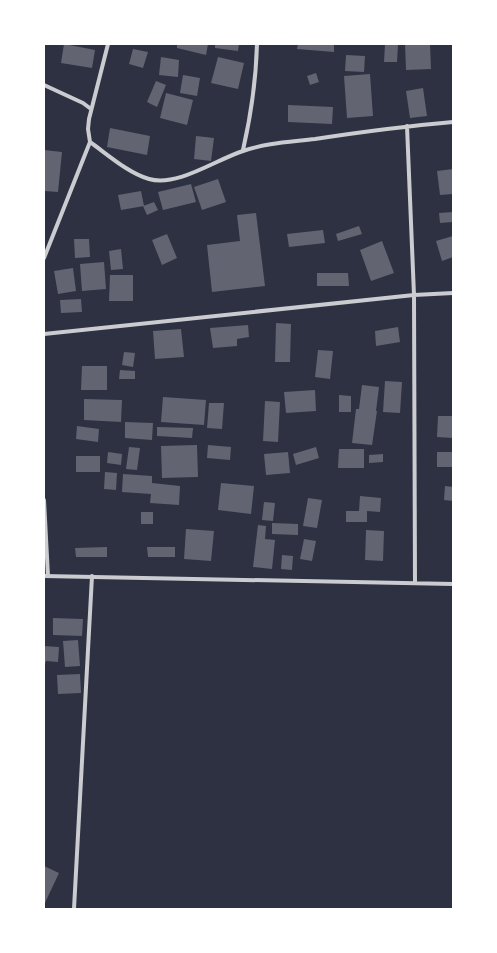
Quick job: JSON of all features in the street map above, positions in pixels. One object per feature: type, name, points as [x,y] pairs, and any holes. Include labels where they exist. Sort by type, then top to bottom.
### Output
[{"type":"street","points":[[44,258],[90,142],[88,129],[91,109],[108,44]]},
{"type":"street","points":[[243,150],[251,118],[257,44]]},
{"type":"street","points":[[44,85],[83,102],[91,109]]},
{"type":"street","points":[[90,142],[120,165],[149,179],[169,179],[192,173],[243,150],[271,144],[407,126],[453,122]]},
{"type":"street","points":[[407,126],[414,295],[415,583]]},
{"type":"street","points":[[44,334],[414,295],[453,293]]},
{"type":"street","points":[[44,500],[46,576],[453,584]]},
{"type":"street","points":[[74,909],[92,576]]},
{"type":"building","points":[[64,44],[95,50],[92,68],[61,63]]},
{"type":"building","points":[[177,44],[208,44],[206,55],[177,48]]},
{"type":"building","points":[[215,44],[239,44],[238,51],[215,48]]},
{"type":"building","points":[[298,44],[334,44],[334,52],[297,49]]},
{"type":"building","points":[[385,44],[398,44],[397,62],[384,62]]},
{"type":"building","points":[[405,44],[430,44],[431,69],[406,70]]},
{"type":"building","points":[[133,49],[148,52],[143,68],[129,64]]},
{"type":"building","points":[[346,55],[365,56],[364,72],[345,71]]},
{"type":"building","points":[[161,57],[179,60],[178,77],[159,75]]},
{"type":"building","points":[[218,57],[244,63],[238,89],[211,83]]},
{"type":"building","points":[[316,73],[319,82],[310,85],[307,76]]},
{"type":"building","points":[[370,74],[373,116],[347,118],[344,76]]},
{"type":"building","points":[[183,75],[200,78],[197,96],[180,93]]},
{"type":"building","points":[[156,81],[166,85],[157,107],[147,102]]},
{"type":"building","points":[[423,88],[427,116],[410,118],[406,91]]},
{"type":"building","points":[[166,93],[193,100],[187,125],[160,118]]},
{"type":"building","points":[[288,105],[333,107],[332,124],[288,122]]},
{"type":"building","points":[[110,128],[150,136],[147,155],[107,147]]},
{"type":"building","points":[[196,136],[214,138],[211,161],[194,159]]},
{"type":"building","points":[[44,150],[62,152],[58,192],[44,191]]},
{"type":"building","points":[[453,169],[453,194],[440,195],[437,171]]},
{"type":"building","points":[[218,179],[226,202],[202,210],[194,187]]},
{"type":"building","points":[[191,184],[196,202],[163,210],[158,192]]},
{"type":"building","points":[[141,191],[144,206],[121,210],[118,195]]},
{"type":"building","points":[[154,202],[158,210],[147,215],[143,206]]},
{"type":"building","points":[[453,212],[453,222],[440,223],[439,213]]},
{"type":"building","points":[[256,213],[265,286],[212,292],[207,245],[240,241],[237,215]]},
{"type":"building","points":[[359,226],[362,234],[338,241],[336,234]]},
{"type":"building","points":[[323,230],[325,243],[289,247],[287,234]]},
{"type":"building","points":[[167,234],[177,258],[162,265],[152,240]]},
{"type":"building","points":[[453,236],[453,257],[442,261],[436,241]]},
{"type":"building","points":[[74,239],[89,239],[90,257],[75,258]]},
{"type":"building","points":[[382,241],[394,273],[371,281],[360,250]]},
{"type":"building","points":[[121,249],[123,269],[111,270],[109,251]]},
{"type":"building","points":[[104,262],[106,289],[82,291],[80,264]]},
{"type":"building","points":[[73,268],[76,291],[58,294],[54,271]]},
{"type":"building","points":[[317,273],[348,273],[349,286],[317,286]]},
{"type":"building","points":[[110,275],[133,275],[133,301],[109,301]]},
{"type":"building","points":[[81,299],[82,312],[61,313],[60,300]]},
{"type":"building","points":[[276,323],[291,324],[290,362],[275,362]]},
{"type":"building","points":[[248,325],[249,337],[237,339],[237,346],[213,348],[210,328]]},
{"type":"building","points":[[398,327],[400,342],[376,346],[375,331]]},
{"type":"building","points":[[181,329],[184,357],[155,359],[153,331]]},
{"type":"building","points":[[318,350],[333,351],[330,379],[315,377]]},
{"type":"building","points":[[124,352],[135,353],[133,367],[122,365]]},
{"type":"building","points":[[82,366],[107,366],[107,390],[81,390]]},
{"type":"building","points":[[120,370],[135,371],[135,379],[119,379]]},
{"type":"building","points":[[385,381],[402,382],[400,413],[383,412]]},
{"type":"building","points":[[362,385],[379,387],[372,445],[352,443],[356,409],[359,409]]},
{"type":"building","points":[[315,390],[316,411],[286,413],[284,392]]},
{"type":"building","points":[[339,395],[351,396],[351,412],[339,412]]},
{"type":"building","points":[[163,397],[206,400],[204,425],[161,422]]},
{"type":"building","points":[[84,399],[122,400],[121,422],[84,420]]},
{"type":"building","points":[[265,401],[280,402],[278,442],[263,441]]},
{"type":"building","points":[[209,403],[224,403],[222,429],[207,428]]},
{"type":"building","points":[[438,416],[453,416],[453,438],[437,437]]},
{"type":"building","points":[[125,422],[153,423],[152,440],[125,438]]},
{"type":"building","points":[[77,426],[99,429],[98,442],[76,439]]},
{"type":"building","points":[[157,427],[193,428],[192,438],[157,436]]},
{"type":"building","points":[[197,445],[198,477],[162,478],[161,446]]},
{"type":"building","points":[[208,445],[231,447],[230,460],[207,458]]},
{"type":"building","points":[[129,447],[140,448],[137,470],[126,469]]},
{"type":"building","points":[[316,447],[319,458],[296,465],[293,454]]},
{"type":"building","points":[[339,449],[364,449],[364,468],[338,468]]},
{"type":"building","points":[[108,452],[122,454],[121,465],[107,463]]},
{"type":"building","points":[[288,452],[290,473],[266,475],[264,454]]},
{"type":"building","points":[[437,452],[453,452],[453,467],[437,467]]},
{"type":"building","points":[[383,454],[383,462],[369,463],[369,455]]},
{"type":"building","points":[[76,456],[100,456],[100,472],[76,472]]},
{"type":"building","points":[[105,472],[117,473],[116,490],[104,489]]},
{"type":"building","points":[[123,474],[152,476],[152,483],[180,486],[179,505],[150,503],[151,494],[122,492]]},
{"type":"building","points":[[221,483],[254,486],[251,514],[218,510]]},
{"type":"building","points":[[445,486],[453,487],[453,501],[444,500]]},
{"type":"building","points":[[360,496],[381,498],[380,512],[367,511],[367,522],[346,522],[346,511],[359,511]]},
{"type":"building","points":[[308,498],[322,500],[317,528],[303,526]]},
{"type":"building","points":[[264,502],[275,503],[273,521],[262,520]]},
{"type":"building","points":[[141,512],[153,512],[153,524],[141,524]]},
{"type":"building","points":[[272,523],[298,524],[298,535],[272,534]]},
{"type":"building","points":[[258,525],[266,526],[265,539],[275,540],[272,569],[253,567]]},
{"type":"building","points":[[186,529],[214,531],[211,561],[184,559]]},
{"type":"building","points":[[366,530],[384,531],[383,561],[365,560]]},
{"type":"building","points":[[304,539],[316,541],[312,561],[300,559]]},
{"type":"building","points":[[107,547],[107,557],[76,557],[75,548]]},
{"type":"building","points":[[147,547],[175,547],[175,557],[148,557]]},
{"type":"building","points":[[282,555],[293,556],[292,570],[281,569]]},
{"type":"building","points":[[53,618],[83,619],[82,636],[53,635]]},
{"type":"building","points":[[78,640],[80,666],[65,667],[63,641]]},
{"type":"building","points":[[44,646],[59,647],[58,662],[46,661],[44,667]]},
{"type":"building","points":[[80,674],[81,693],[58,694],[57,675]]},
{"type":"building","points":[[44,866],[59,873],[44,905]]}]
